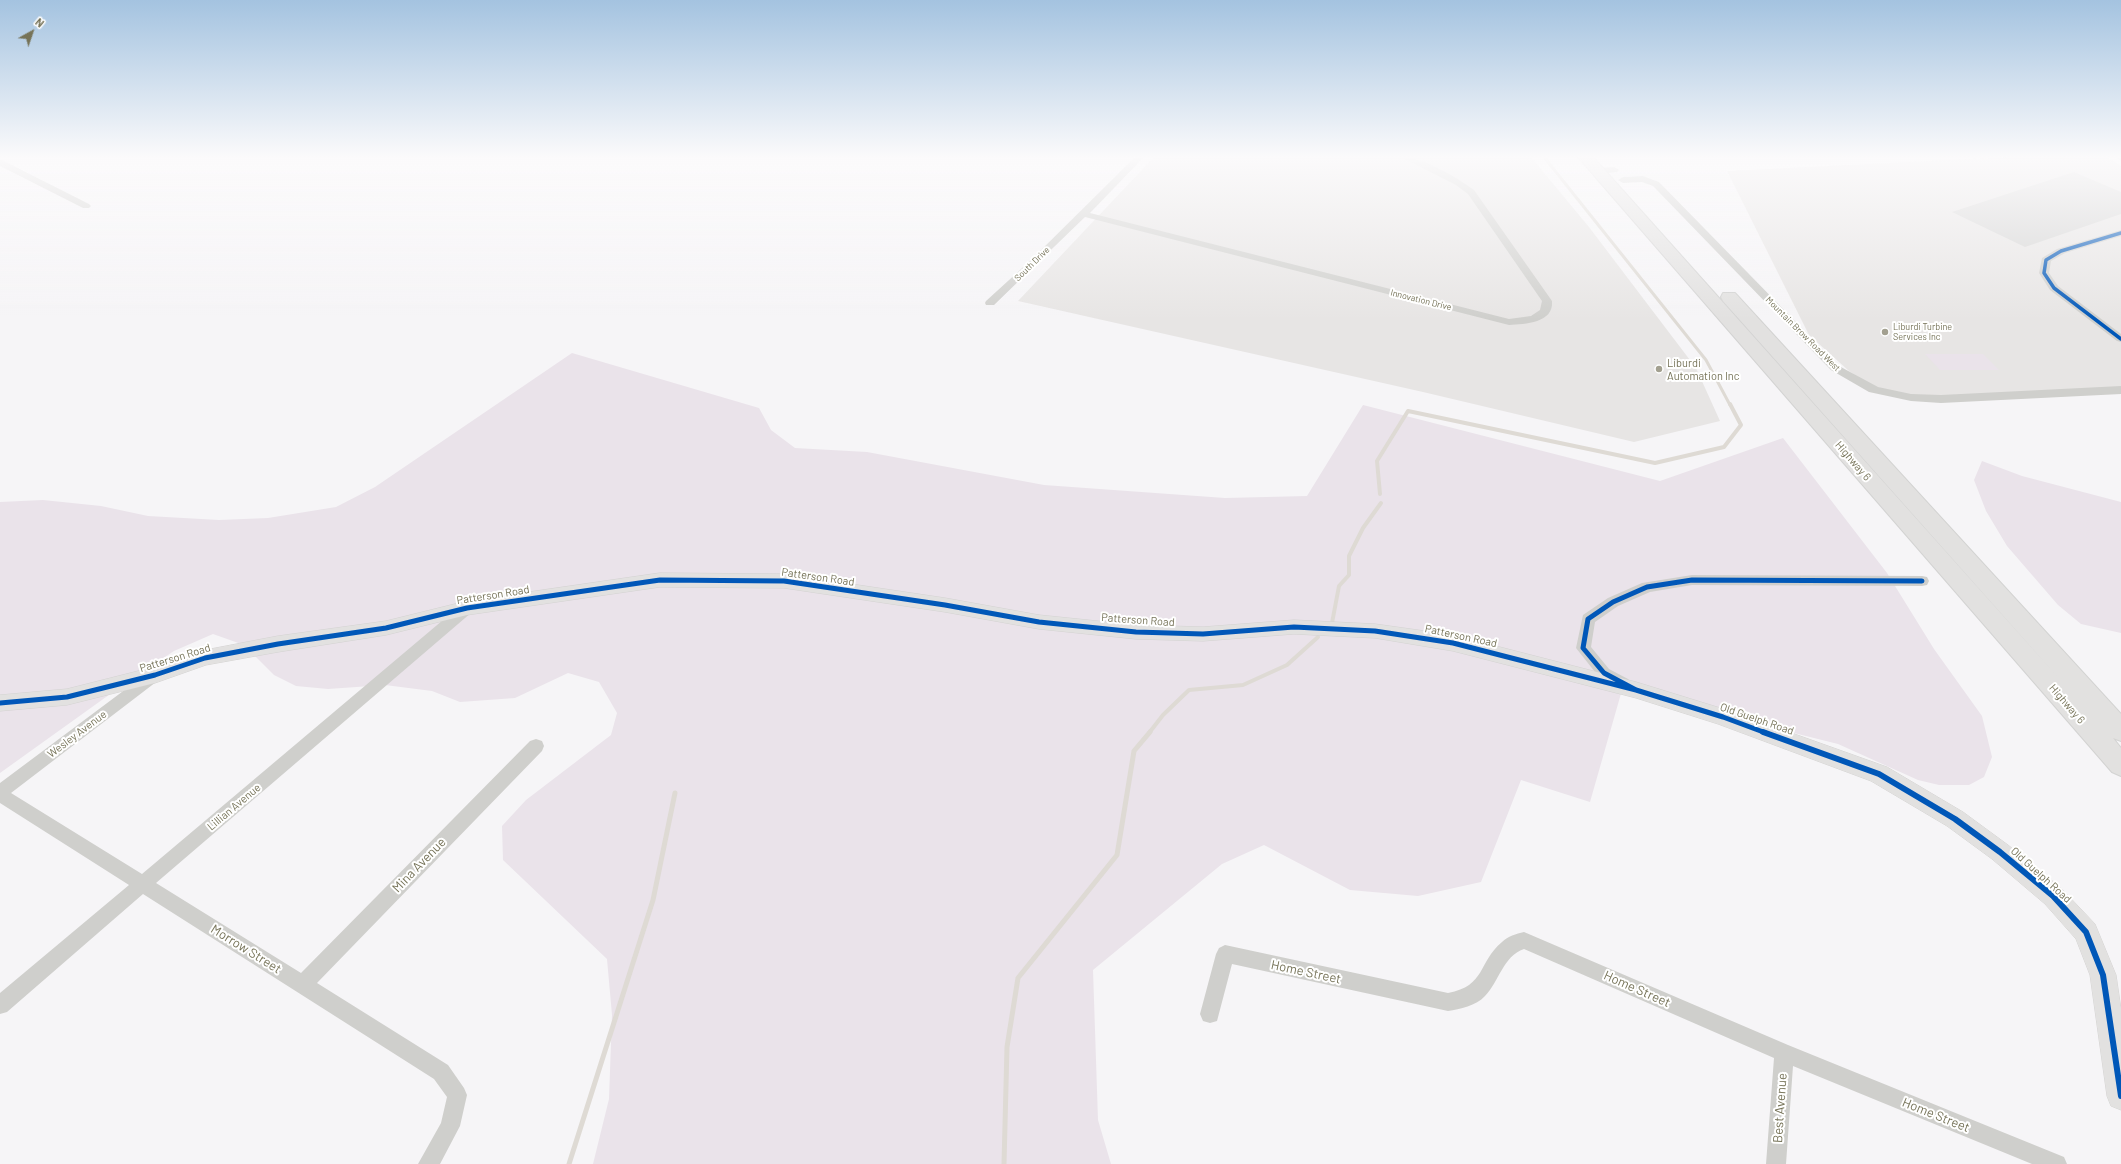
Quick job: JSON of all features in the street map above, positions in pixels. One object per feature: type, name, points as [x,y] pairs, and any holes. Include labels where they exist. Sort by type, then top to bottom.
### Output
[{"type":"highway","name":"Highway 6","points":[[1642,211],[1699,275],[2121,765]]},
{"type":"highway","name":"Highway 6","points":[[1647,211],[1699,275],[2121,731]]},
{"type":"street","name":"South Drive","points":[[990,303],[1087,211]]},
{"type":"street","name":"Innovation Drive","points":[[1084,214],[1509,322],[1531,320],[1540,316],[1546,311],[1548,306],[1547,301],[1486,211]]},
{"type":"street","name":"Mountain Brow Road West","points":[[1683,211],[1835,368],[1856,382],[1882,394],[1913,399],[1941,399],[2121,390]]},
{"type":"street","points":[[2121,233],[2061,251],[2046,260],[2044,273],[2054,288],[2121,339]]},
{"type":"street","name":"Patterson Road","points":[[0,703],[67,697],[155,675],[205,658],[278,644],[386,628],[467,608],[660,580],[784,581],[945,605],[1039,622],[1136,632],[1203,634],[1294,627],[1375,631],[1453,642],[1636,690]]},
{"type":"street","name":"Old Guelph Road","points":[[1922,581],[1692,580],[1648,587],[1613,602],[1588,619],[1583,648],[1604,673],[1636,690],[1723,717],[1879,774],[1955,819],[2000,852],[2053,896],[2086,932],[2104,975],[2121,1096]]},
{"type":"street","name":"Lillian Avenue","points":[[0,1005],[467,608]]},
{"type":"street","name":"Wesley Avenue","points":[[0,793],[155,675]]},
{"type":"street","name":"Mina Avenue","points":[[302,985],[536,746]]},
{"type":"street","name":"Morrow Street","points":[[0,793],[440,1072],[456,1094],[450,1126],[428,1164]]},
{"type":"street","name":"Home Street","points":[[1210,1014],[1225,954],[1448,1002],[1465,998],[1481,988],[1503,952],[1513,942],[1524,940],[1784,1053],[2057,1164]]},
{"type":"street","name":"Best Avenue","points":[[1776,1164],[1784,1053]]},
{"type":"shaded area","points":[[1103,211],[1576,211],[1696,368],[1720,421],[1634,442],[1423,392],[1018,301]]},
{"type":"shaded area","points":[[1747,211],[2121,211],[2121,387],[1927,397],[1897,393],[1870,385],[1849,371],[1809,335]]},
{"type":"shaded area","points":[[572,353],[759,408],[771,430],[795,448],[867,452],[1044,485],[1225,498],[1307,496],[1363,405],[1660,481],[1783,438],[1887,573],[1934,649],[1982,716],[1992,757],[1984,777],[1969,785],[1939,785],[1918,780],[1838,744],[1622,690],[1590,802],[1521,780],[1481,882],[1418,896],[1350,890],[1264,845],[1222,864],[1093,970],[1098,1120],[1111,1164],[593,1164],[609,1099],[612,1015],[607,959],[503,860],[502,826],[526,800],[611,735],[617,713],[599,682],[568,673],[515,698],[460,702],[432,691],[385,685],[328,689],[296,686],[274,675],[244,645],[213,634],[174,651],[120,687],[0,773],[0,502],[43,500],[101,506],[148,516],[219,520],[268,518],[336,507],[375,487]]},
{"type":"shaded area","points":[[1925,354],[1983,354],[1999,370],[1940,370]]},
{"type":"shaded area","points":[[1982,461],[2022,476],[2121,502],[2121,633],[2081,624],[2058,605],[2007,546],[1986,511],[1974,480]]},
{"type":"building","points":[[2121,211],[2121,214],[2025,247],[1952,212]]},
{"type":"waterway","points":[[1587,211],[1706,360],[1730,405]]},
{"type":"waterway","points":[[1380,494],[1377,461],[1408,411],[1655,463],[1724,447],[1741,425],[1730,404]]},
{"type":"waterway","points":[[1332,623],[1339,586],[1349,575],[1349,556],[1363,528],[1381,503]]},
{"type":"waterway","points":[[1149,733],[1163,715],[1189,690],[1243,685],[1287,665],[1318,637]]},
{"type":"waterway","points":[[1004,1164],[1007,1047],[1018,978],[1117,855],[1134,751],[1150,732]]},
{"type":"waterway","points":[[569,1164],[653,900],[675,793]]},
{"type":"cycle path","points":[[2121,233],[2061,251],[2046,260],[2044,273],[2054,288],[2121,339]]},
{"type":"cycle path","points":[[0,703],[67,697],[155,675],[205,658],[278,644],[386,628],[467,608],[660,580],[784,581],[945,605],[1039,622],[1136,632],[1203,634],[1294,627],[1375,631],[1453,643],[1636,690]]},
{"type":"cycle path","points":[[1922,581],[1692,580],[1647,587],[1613,602],[1588,619],[1583,648],[1604,673],[1636,690],[1723,717],[1879,774],[1955,819],[2000,852],[2053,896],[2086,932],[2103,975],[2121,1096]]},
{"type":"place","name":"Liburdi Turbine Services Inc","points":[[1885,332]]},
{"type":"place","name":"Liburdi Automation Inc","points":[[1659,369]]}]
